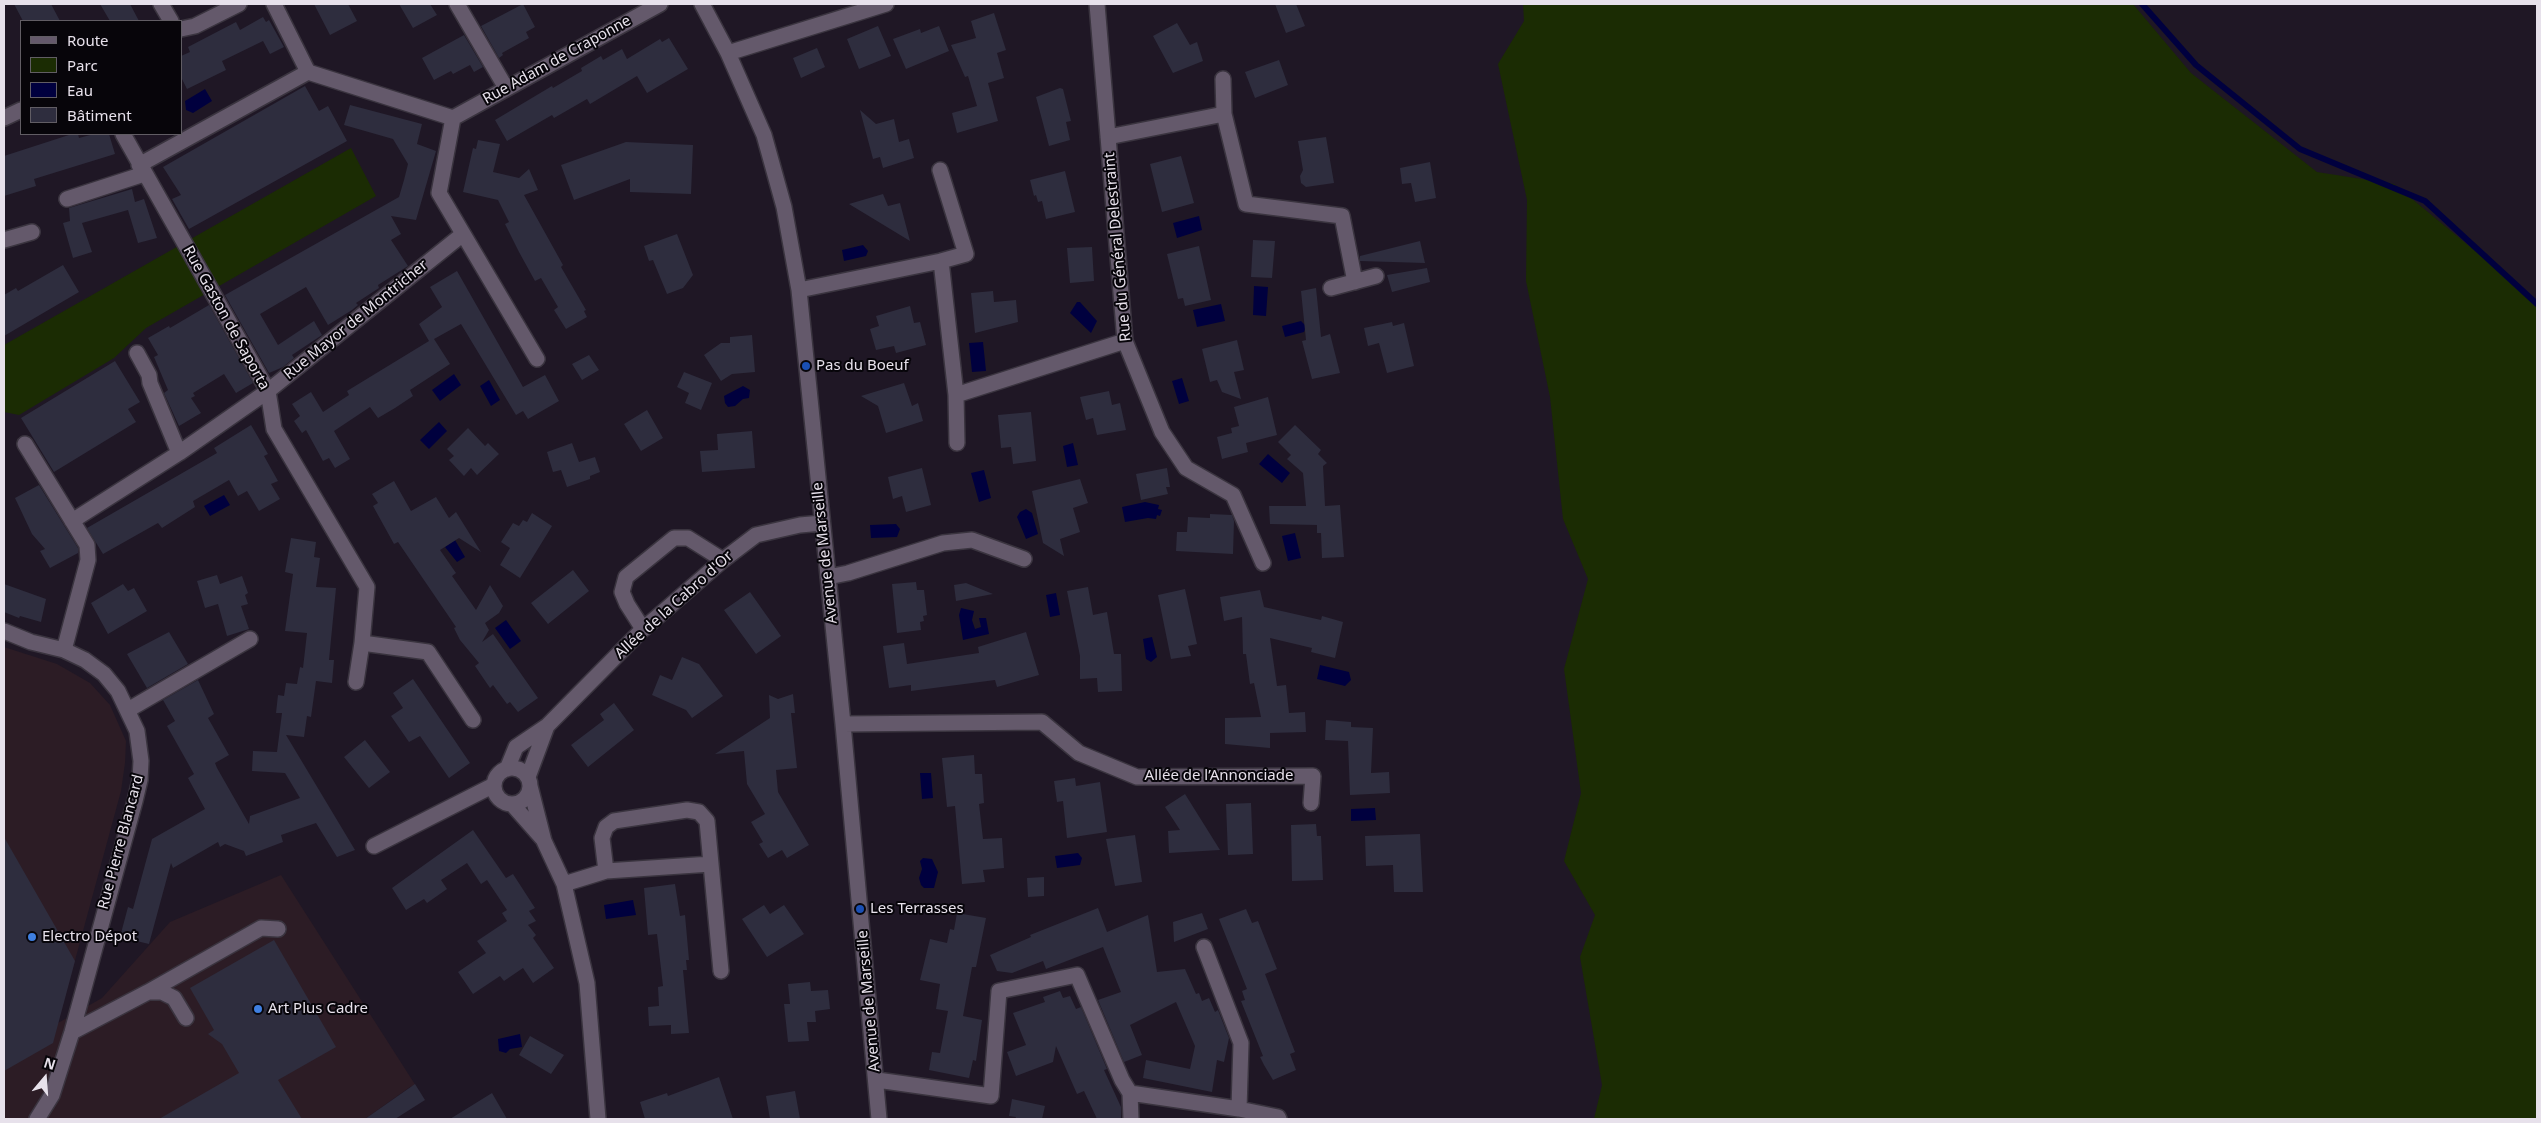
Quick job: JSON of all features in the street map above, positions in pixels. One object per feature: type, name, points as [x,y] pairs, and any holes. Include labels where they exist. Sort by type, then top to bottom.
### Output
[{"type":"street","points":[[162,4],[170,20]]},
{"type":"street","points":[[182,29],[195,26],[239,4]]},
{"type":"street","points":[[274,4],[308,72],[453,118],[439,193],[537,359]]},
{"type":"street","points":[[458,4],[506,88]]},
{"type":"street","name":"Rue Adam de Craponne","points":[[453,118],[660,4]]},
{"type":"street","name":"Avenue de Marseille","points":[[702,4],[728,53],[764,135],[784,207],[799,290],[843,724],[877,1080],[879,1119]]},
{"type":"street","points":[[728,53],[886,4]]},
{"type":"street","name":"Rue du Général Delestraint","points":[[1097,4],[1125,341],[1162,432],[1186,468],[1234,495],[1263,564]]},
{"type":"street","points":[[67,199],[141,170],[308,72]]},
{"type":"street","points":[[1223,79],[1224,114],[1246,204],[1342,216],[1355,282]]},
{"type":"street","points":[[4,118],[20,110]]},
{"type":"street","points":[[1108,136],[1224,114]]},
{"type":"street","name":"Rue Gaston de Saporta","points":[[124,135],[141,170],[268,391],[274,429],[367,587],[356,682]]},
{"type":"street","points":[[799,290],[941,261],[966,254],[940,170]]},
{"type":"street","points":[[4,240],[32,232]]},
{"type":"street","name":"Rue Mayor de Montricher","points":[[72,521],[180,454],[268,391],[463,234]]},
{"type":"street","points":[[941,261],[956,394],[957,443]]},
{"type":"street","points":[[1331,288],[1376,276]]},
{"type":"street","points":[[956,394],[1125,341]]},
{"type":"street","points":[[137,353],[149,375],[150,384],[180,454]]},
{"type":"street","points":[[25,444],[87,545],[88,560],[64,650]]},
{"type":"street","name":"Allée de la Cabro d'Or","points":[[507,769],[516,747],[547,726],[644,629],[723,560],[756,535],[800,525],[822,523]]},
{"type":"street","points":[[644,629],[627,604],[622,592],[626,576],[674,538],[688,538],[723,560]]},
{"type":"street","points":[[828,576],[848,573],[943,543],[972,540],[1024,559]]},
{"type":"street","name":"Rue Pierre Blancard","points":[[4,631],[31,642],[64,650],[85,660],[104,674],[118,690],[128,710],[136,731],[141,760],[140,780],[72,1032],[52,1095],[37,1119]]},
{"type":"street","points":[[128,710],[250,639]]},
{"type":"street","points":[[362,643],[428,652],[473,720]]},
{"type":"street","name":"Allée de l’Annonciade","points":[[843,724],[1042,722],[1079,753],[1137,777],[1313,776],[1311,803]]},
{"type":"street","name":"Allée de la Cabro d'Or","points":[[529,782],[547,726]]},
{"type":"street","points":[[529,782],[528,796],[521,802],[512,804],[502,802],[496,795],[494,786],[496,778],[507,769],[522,772],[529,782],[544,842],[564,884],[587,983],[598,1119]]},
{"type":"street","points":[[374,846],[494,786]]},
{"type":"street","points":[[512,804],[544,842]]},
{"type":"street","points":[[606,871],[602,838],[606,827],[614,821],[687,810],[699,812],[708,821],[721,971]]},
{"type":"street","points":[[564,884],[606,871],[711,864]]},
{"type":"street","points":[[72,1032],[148,992],[261,928],[278,928]]},
{"type":"street","points":[[1204,947],[1241,1043],[1239,1109]]},
{"type":"street","points":[[877,1080],[990,1096],[999,991],[1077,975],[1122,1080],[1130,1092],[1131,1119]]},
{"type":"street","points":[[148,992],[162,992],[174,998],[186,1018]]},
{"type":"street","points":[[1130,1092],[1239,1109],[1278,1117],[1279,1119]]},
{"type":"shaded area","points":[[4,647],[57,664],[90,683],[110,705],[126,741],[121,791],[58,1023],[102,998],[170,922],[281,875],[416,1086],[410,1087],[365,1119],[4,1119]]},
{"type":"green space","points":[[1523,4],[2133,4],[2191,73],[2317,172],[2394,184],[2537,302],[2537,1119],[1594,1119],[1602,1085],[1580,957],[1595,915],[1564,861],[1581,793],[1564,669],[1588,579],[1563,519],[1550,397],[1526,281],[1527,200],[1498,64],[1524,21]]},
{"type":"green space","points":[[351,148],[376,196],[146,328],[114,358],[19,415],[4,412],[4,345]]},
{"type":"water","points":[[205,89],[212,101],[193,113],[186,110],[185,101]]},
{"type":"water","points":[[1199,216],[1202,230],[1177,238],[1173,223]]},
{"type":"water","points":[[863,245],[868,251],[866,256],[844,261],[842,250]]},
{"type":"water","points":[[1254,286],[1268,287],[1266,316],[1253,315]]},
{"type":"water","points":[[1077,302],[1080,302],[1097,321],[1091,333],[1070,313]]},
{"type":"water","points":[[1221,304],[1225,321],[1197,327],[1193,310]]},
{"type":"water","points":[[1301,321],[1306,326],[1304,332],[1285,337],[1282,326]]},
{"type":"water","points":[[983,342],[986,371],[972,372],[969,343]]},
{"type":"water","points":[[454,374],[461,385],[440,401],[432,390]]},
{"type":"water","points":[[1182,378],[1189,401],[1179,404],[1172,381]]},
{"type":"water","points":[[489,380],[500,400],[491,406],[480,386]]},
{"type":"water","points":[[743,386],[750,390],[749,398],[743,399],[735,406],[728,407],[724,396]]},
{"type":"water","points":[[439,422],[447,431],[429,449],[420,440]]},
{"type":"water","points":[[1073,443],[1078,465],[1067,467],[1063,446]]},
{"type":"water","points":[[1268,454],[1290,473],[1282,483],[1259,464]]},
{"type":"water","points":[[984,470],[991,498],[979,502],[971,473]]},
{"type":"water","points":[[224,495],[230,505],[210,516],[204,506]]},
{"type":"water","points":[[1145,502],[1159,505],[1158,509],[1162,510],[1160,516],[1157,515],[1156,519],[1148,518],[1125,522],[1122,507]]},
{"type":"water","points":[[1026,509],[1032,513],[1038,534],[1026,539],[1017,517],[1020,512]]},
{"type":"water","points":[[896,524],[900,529],[897,537],[871,538],[870,525]]},
{"type":"water","points":[[1295,533],[1301,558],[1288,561],[1282,536]]},
{"type":"water","points":[[455,540],[465,557],[457,562],[445,547]]},
{"type":"water","points":[[1056,593],[1060,615],[1050,617],[1046,595]]},
{"type":"water","points":[[961,608],[974,611],[972,620],[975,629],[981,627],[979,618],[986,618],[989,634],[963,640],[959,615]]},
{"type":"water","points":[[506,620],[521,641],[510,649],[495,628]]},
{"type":"water","points":[[1152,637],[1157,657],[1151,662],[1146,659],[1143,639]]},
{"type":"water","points":[[1320,665],[1349,672],[1351,680],[1345,686],[1317,679]]},
{"type":"water","points":[[920,773],[931,773],[933,798],[922,799]]},
{"type":"water","points":[[1375,808],[1376,820],[1351,821],[1351,809]]},
{"type":"water","points":[[1078,853],[1082,858],[1080,865],[1057,868],[1055,856]]},
{"type":"water","points":[[923,858],[932,859],[938,872],[934,888],[924,888],[921,885],[919,878],[922,869],[920,861]]},
{"type":"water","points":[[633,900],[636,915],[606,919],[604,905]]},
{"type":"water","points":[[520,1034],[522,1047],[510,1049],[506,1053],[499,1051],[498,1039]]},
{"type":"building","points":[[14,4],[51,4],[59,20],[22,20]]},
{"type":"building","points":[[100,4],[130,4],[138,20],[109,20]]},
{"type":"building","points":[[314,4],[348,4],[357,21],[330,35]]},
{"type":"building","points":[[399,4],[430,4],[437,15],[413,28]]},
{"type":"building","points":[[523,4],[535,27],[526,32],[529,38],[502,53],[503,55],[499,58],[481,26]]},
{"type":"building","points":[[1275,4],[1296,4],[1305,26],[1286,33]]},
{"type":"building","points":[[994,13],[1006,50],[997,53],[1004,78],[988,83],[998,121],[957,133],[952,113],[977,106],[968,76],[965,77],[951,45],[976,38],[971,21]]},
{"type":"building","points":[[263,17],[266,22],[269,20],[284,47],[270,54],[263,41],[222,61],[226,70],[187,89],[182,79],[182,56],[190,52],[188,47],[236,22],[240,30]]},
{"type":"building","points":[[1177,23],[1190,45],[1197,42],[1203,61],[1173,73],[1153,36]]},
{"type":"building","points":[[878,26],[891,56],[859,69],[847,39]]},
{"type":"building","points":[[939,26],[949,51],[906,69],[893,39],[920,29],[921,33]]},
{"type":"building","points":[[464,35],[483,67],[474,72],[470,65],[453,74],[451,71],[434,80],[422,58]]},
{"type":"building","points":[[669,38],[688,69],[647,93],[637,76],[590,104],[587,99],[554,118],[552,115],[507,141],[495,120],[552,86],[553,88],[582,71],[581,68],[601,56],[603,60],[622,49],[627,59],[660,39],[662,42]]},
{"type":"building","points":[[817,48],[825,67],[801,78],[793,58]]},
{"type":"building","points":[[1279,60],[1288,85],[1255,98],[1245,72]]},
{"type":"building","points":[[305,86],[319,111],[328,106],[347,141],[189,229],[172,199],[181,195],[163,167]]},
{"type":"building","points":[[1060,88],[1063,89],[1071,121],[1066,122],[1070,140],[1049,146],[1036,97]]},
{"type":"building","points":[[350,105],[422,124],[417,144],[436,151],[416,220],[391,216],[401,234],[391,240],[408,266],[378,285],[379,288],[356,303],[358,305],[352,310],[328,325],[306,287],[260,314],[278,345],[314,321],[322,335],[292,355],[294,358],[283,367],[269,373],[225,295],[399,197],[408,164],[393,139],[344,125]]},
{"type":"building","points":[[860,110],[876,124],[894,119],[899,142],[909,139],[914,158],[883,168],[880,157],[873,159]]},
{"type":"building","points":[[69,135],[78,135],[79,138],[90,135],[109,135],[115,154],[34,179],[36,186],[4,196],[4,156]]},
{"type":"building","points":[[1326,137],[1334,183],[1306,187],[1301,183],[1300,176],[1303,170],[1298,141]]},
{"type":"building","points":[[478,140],[500,144],[493,172],[519,178],[529,169],[538,190],[524,195],[563,265],[561,267],[586,310],[584,311],[587,317],[566,329],[554,310],[558,307],[541,278],[535,281],[519,252],[505,224],[509,222],[498,200],[463,192],[473,148],[476,149]]},
{"type":"building","points":[[626,142],[693,145],[691,194],[630,192],[630,179],[574,200],[561,165]]},
{"type":"building","points":[[1181,156],[1194,203],[1162,212],[1150,164]]},
{"type":"building","points":[[1430,162],[1436,198],[1415,202],[1411,183],[1402,184],[1400,168]]},
{"type":"building","points":[[1065,171],[1075,212],[1046,219],[1042,201],[1038,202],[1036,195],[1034,196],[1030,180]]},
{"type":"building","points":[[132,189],[135,202],[144,199],[157,238],[138,243],[128,210],[82,223],[92,252],[73,258],[63,223],[70,221],[69,208]]},
{"type":"building","points":[[883,194],[888,206],[900,203],[910,241],[849,204]]},
{"type":"building","points":[[677,234],[693,275],[683,288],[667,294],[653,260],[649,261],[644,246]]},
{"type":"building","points":[[1253,240],[1275,241],[1272,278],[1251,277]]},
{"type":"building","points":[[1420,241],[1425,263],[1360,261],[1360,256]]},
{"type":"building","points":[[1199,246],[1211,300],[1185,306],[1183,298],[1178,299],[1167,254]]},
{"type":"building","points":[[1092,247],[1094,281],[1070,283],[1067,248]]},
{"type":"building","points":[[63,265],[79,292],[4,336],[4,295],[16,288],[18,291]]},
{"type":"building","points":[[1427,268],[1430,282],[1392,292],[1387,275]]},
{"type":"building","points":[[457,271],[523,387],[545,375],[559,401],[528,419],[523,411],[516,415],[461,324],[434,339],[450,364],[410,390],[413,396],[378,418],[370,407],[334,431],[350,459],[335,468],[329,458],[323,461],[306,430],[302,433],[294,421],[300,416],[292,404],[311,392],[323,412],[349,395],[347,391],[429,341],[419,324],[442,307],[430,287]]},
{"type":"building","points":[[1316,288],[1321,337],[1330,334],[1340,373],[1312,379],[1302,341],[1306,340],[1301,291]]},
{"type":"building","points":[[993,291],[994,302],[1016,300],[1018,322],[975,333],[971,293]]},
{"type":"building","points":[[209,305],[253,383],[236,393],[224,374],[193,393],[195,396],[191,398],[201,413],[179,426],[164,393],[168,390],[154,357],[158,355],[148,338],[169,326],[170,328]]},
{"type":"building","points":[[910,306],[914,323],[920,322],[926,345],[896,353],[894,346],[876,350],[870,329],[879,326],[876,316]]},
{"type":"building","points":[[1392,322],[1393,326],[1404,323],[1414,366],[1387,373],[1379,343],[1368,346],[1364,328]]},
{"type":"building","points":[[752,335],[755,372],[732,374],[721,381],[704,355],[721,343],[730,343],[730,337]]},
{"type":"building","points":[[1237,340],[1244,370],[1234,372],[1241,399],[1222,392],[1217,380],[1210,382],[1202,349]]},
{"type":"building","points":[[589,355],[599,370],[582,380],[572,364]]},
{"type":"building","points":[[115,361],[140,402],[128,409],[136,422],[54,472],[21,418]]},
{"type":"building","points":[[684,372],[712,383],[701,410],[685,403],[689,393],[677,387]]},
{"type":"building","points":[[904,383],[912,406],[918,403],[923,421],[886,433],[878,406],[861,396]]},
{"type":"building","points":[[1109,391],[1112,405],[1120,403],[1126,430],[1097,435],[1093,418],[1086,420],[1080,397]]},
{"type":"building","points":[[1268,397],[1277,435],[1246,443],[1248,452],[1222,459],[1217,437],[1232,433],[1231,428],[1239,426],[1234,407]]},
{"type":"building","points":[[647,410],[663,438],[641,451],[624,424]]},
{"type":"building","points":[[1031,412],[1036,461],[1013,464],[1011,447],[1001,448],[998,415]]},
{"type":"building","points":[[251,425],[268,454],[264,456],[278,481],[271,484],[280,499],[259,511],[247,491],[238,496],[229,480],[193,501],[195,507],[162,528],[158,523],[103,554],[87,528],[217,453],[214,448]]},
{"type":"building","points":[[1295,425],[1321,450],[1318,454],[1327,463],[1323,466],[1325,506],[1340,505],[1344,557],[1322,558],[1321,533],[1317,533],[1317,525],[1270,524],[1269,506],[1306,506],[1303,473],[1287,459],[1291,455],[1278,442]]},
{"type":"building","points":[[468,428],[485,446],[488,443],[499,454],[477,475],[471,468],[464,476],[449,460],[454,456],[447,449]]},
{"type":"building","points":[[752,431],[755,468],[702,472],[700,451],[718,450],[717,434]]},
{"type":"building","points":[[572,443],[579,462],[595,457],[600,472],[590,476],[590,479],[567,487],[561,470],[553,472],[547,452]]},
{"type":"building","points":[[922,468],[931,505],[906,512],[902,496],[893,499],[888,477]]},
{"type":"building","points":[[1167,468],[1170,487],[1166,487],[1168,494],[1141,500],[1136,474]]},
{"type":"building","points":[[1080,479],[1088,503],[1073,508],[1080,532],[1060,539],[1064,556],[1043,543],[1032,491]]},
{"type":"building","points":[[394,481],[411,511],[436,497],[449,518],[456,512],[481,552],[459,538],[440,550],[456,573],[452,576],[476,610],[490,585],[503,606],[499,613],[485,623],[489,630],[482,642],[493,634],[538,698],[518,712],[510,702],[507,704],[493,685],[490,688],[475,666],[479,663],[460,640],[454,628],[456,627],[398,542],[394,544],[373,506],[378,503],[372,494]]},
{"type":"building","points":[[39,485],[78,548],[78,553],[50,568],[40,551],[45,549],[32,534],[15,498]]},
{"type":"building","points":[[532,513],[552,526],[520,578],[500,565],[510,548],[501,542],[513,523],[519,526],[523,520],[527,522]]},
{"type":"building","points":[[1210,514],[1232,515],[1234,521],[1233,554],[1176,551],[1177,532],[1187,532],[1188,517],[1210,518]]},
{"type":"building","points":[[291,538],[316,542],[314,557],[320,558],[316,587],[336,588],[329,660],[334,660],[332,683],[316,681],[311,717],[307,716],[304,737],[286,735],[355,850],[337,857],[316,823],[281,835],[283,842],[246,856],[244,851],[225,844],[220,847],[218,842],[173,868],[171,863],[149,944],[120,937],[128,907],[133,909],[152,839],[205,809],[188,778],[194,774],[167,726],[175,721],[163,700],[198,680],[214,714],[208,718],[229,755],[215,763],[249,824],[250,816],[300,798],[285,773],[252,771],[253,751],[277,752],[282,713],[276,713],[278,695],[284,696],[286,683],[297,684],[300,667],[303,668],[307,633],[285,631],[293,574],[285,572]]},
{"type":"building","points":[[573,570],[589,591],[548,624],[531,603]]},
{"type":"building","points":[[217,575],[220,584],[242,576],[248,593],[245,595],[248,604],[241,606],[249,629],[227,636],[218,604],[205,608],[197,581]]},
{"type":"building","points":[[916,582],[917,590],[924,590],[927,615],[923,616],[924,621],[920,622],[921,630],[897,633],[892,584]]},
{"type":"building","points":[[966,583],[993,594],[956,601],[954,585]]},
{"type":"building","points":[[4,584],[46,599],[41,622],[20,616],[19,618],[4,612]]},
{"type":"building","points":[[123,584],[128,591],[134,588],[147,611],[108,634],[91,603]]},
{"type":"building","points":[[1088,587],[1093,615],[1107,612],[1114,654],[1121,654],[1122,691],[1098,692],[1097,678],[1080,679],[1080,656],[1067,591]]},
{"type":"building","points":[[1185,589],[1197,644],[1188,646],[1191,656],[1171,659],[1158,595]]},
{"type":"building","points":[[1260,590],[1264,607],[1321,620],[1322,616],[1343,622],[1335,658],[1311,652],[1312,648],[1270,638],[1277,686],[1286,685],[1289,713],[1305,712],[1306,732],[1270,733],[1270,748],[1225,744],[1225,718],[1261,717],[1254,683],[1250,684],[1246,654],[1243,654],[1242,617],[1224,621],[1220,597]]},
{"type":"building","points":[[750,592],[781,636],[756,654],[724,610]]},
{"type":"building","points":[[169,632],[188,664],[147,688],[127,654]]},
{"type":"building","points":[[1026,632],[1039,675],[997,687],[995,680],[911,691],[911,685],[889,688],[883,646],[904,643],[907,664],[979,653],[978,647]]},
{"type":"building","points":[[682,657],[699,664],[723,696],[692,718],[686,710],[652,695],[660,675],[672,680]]},
{"type":"building","points":[[413,679],[470,763],[449,778],[420,736],[409,742],[391,716],[403,708],[393,693]]},
{"type":"building","points":[[793,694],[795,713],[791,713],[797,768],[776,770],[778,792],[809,845],[787,858],[782,850],[768,858],[759,844],[763,842],[751,822],[765,814],[747,784],[744,751],[715,754],[770,718],[769,695],[778,699]]},
{"type":"building","points":[[614,703],[634,730],[588,767],[571,745],[604,720],[600,714]]},
{"type":"building","points":[[1326,720],[1351,722],[1351,727],[1373,728],[1371,773],[1389,772],[1390,793],[1350,795],[1348,741],[1325,740]]},
{"type":"building","points":[[365,740],[390,772],[369,788],[344,757]]},
{"type":"building","points":[[974,755],[975,774],[982,774],[984,803],[979,804],[983,839],[1002,838],[1004,868],[983,870],[985,882],[962,884],[955,806],[947,807],[942,758]]},
{"type":"building","points":[[1075,778],[1076,786],[1100,782],[1107,832],[1067,838],[1063,801],[1057,802],[1054,781]]},
{"type":"building","points":[[1185,794],[1220,850],[1169,853],[1168,831],[1180,830],[1165,807]]},
{"type":"building","points":[[1251,803],[1253,854],[1228,855],[1226,804]]},
{"type":"building","points":[[1316,824],[1317,836],[1321,836],[1323,880],[1292,881],[1291,825]]},
{"type":"building","points":[[473,830],[506,878],[513,874],[535,908],[529,911],[536,921],[528,925],[536,935],[533,938],[554,968],[533,983],[523,968],[504,981],[500,976],[473,994],[458,972],[486,953],[477,941],[507,921],[502,913],[507,910],[487,880],[481,884],[467,863],[441,880],[447,889],[427,903],[424,899],[406,910],[392,888]]},
{"type":"building","points":[[1420,834],[1423,892],[1394,892],[1393,865],[1366,866],[1365,836]]},
{"type":"building","points":[[1135,835],[1142,882],[1115,886],[1106,839]]},
{"type":"building","name":"Electro Dépot","points":[[4,837],[75,961],[53,1043],[4,1071]]},
{"type":"building","points":[[1044,877],[1044,896],[1028,897],[1027,878]]},
{"type":"building","points":[[675,884],[680,916],[685,915],[689,960],[686,960],[687,970],[683,970],[689,1033],[671,1034],[671,1025],[649,1026],[648,1007],[659,1006],[658,987],[663,986],[657,934],[648,935],[644,888]]},
{"type":"building","points":[[764,905],[770,914],[784,905],[804,934],[767,957],[742,919]]},
{"type":"building","points":[[1098,908],[1107,932],[1148,915],[1157,972],[1185,969],[1196,994],[1199,993],[1202,1001],[1209,998],[1215,1012],[1218,1010],[1229,1038],[1224,1062],[1217,1060],[1212,1092],[1143,1078],[1146,1060],[1190,1069],[1195,1046],[1176,1002],[1130,1025],[1142,1055],[1124,1062],[1098,1000],[1121,992],[1103,947],[1046,969],[1043,961],[1012,973],[997,971],[990,955],[1031,937],[1030,935]]},
{"type":"building","points":[[1246,909],[1252,923],[1258,921],[1277,969],[1265,974],[1295,1052],[1290,1054],[1296,1070],[1273,1080],[1260,1057],[1263,1056],[1241,1001],[1245,1000],[1242,991],[1247,989],[1219,919]]},
{"type":"building","points":[[957,913],[986,918],[976,967],[972,967],[963,1016],[982,1020],[976,1061],[973,1060],[969,1078],[929,1070],[932,1052],[940,1053],[948,1011],[936,1009],[940,984],[920,980],[930,939],[947,943],[950,929],[954,930]]},
{"type":"building","points":[[1202,913],[1208,929],[1174,942],[1173,922]]},
{"type":"building","name":"Art Plus Cadre","points":[[274,940],[336,1047],[278,1080],[302,1119],[159,1119],[239,1073],[222,1044],[208,1034],[214,1030],[190,988]]},
{"type":"building","points":[[810,982],[811,991],[828,990],[830,1009],[815,1011],[816,1022],[807,1022],[809,1041],[788,1042],[784,1004],[790,1004],[788,984]]},
{"type":"building","points":[[1060,991],[1063,998],[1070,996],[1076,1009],[1081,1007],[1107,1069],[1104,1070],[1121,1107],[1121,1119],[1097,1119],[1084,1091],[1077,1094],[1056,1046],[1053,1062],[1016,1076],[1007,1052],[1026,1045],[1013,1013],[1045,1002],[1043,997]]},
{"type":"building","points":[[530,1036],[564,1055],[551,1074],[519,1055]]},
{"type":"building","points":[[719,1077],[733,1119],[645,1119],[640,1102],[667,1093],[668,1096]]},
{"type":"building","points":[[415,1084],[425,1100],[395,1119],[365,1119]]},
{"type":"building","points":[[795,1091],[800,1119],[770,1119],[766,1096]]},
{"type":"building","points":[[492,1093],[507,1119],[450,1119]]},
{"type":"building","points":[[1012,1099],[1045,1106],[1042,1119],[1015,1119],[1016,1117],[1009,1116]]},
{"type":"waterway","points":[[2142,4],[2196,65],[2300,149],[2425,201],[2537,304]]},
{"type":"place","name":"Pas du Boeuf","points":[[806,366]]},
{"type":"place","name":"Les Terrasses","points":[[860,909]]},
{"type":"place","name":"Electro Dépot","points":[[32,937]]},
{"type":"place","name":"Art Plus Cadre","points":[[258,1009]]}]
